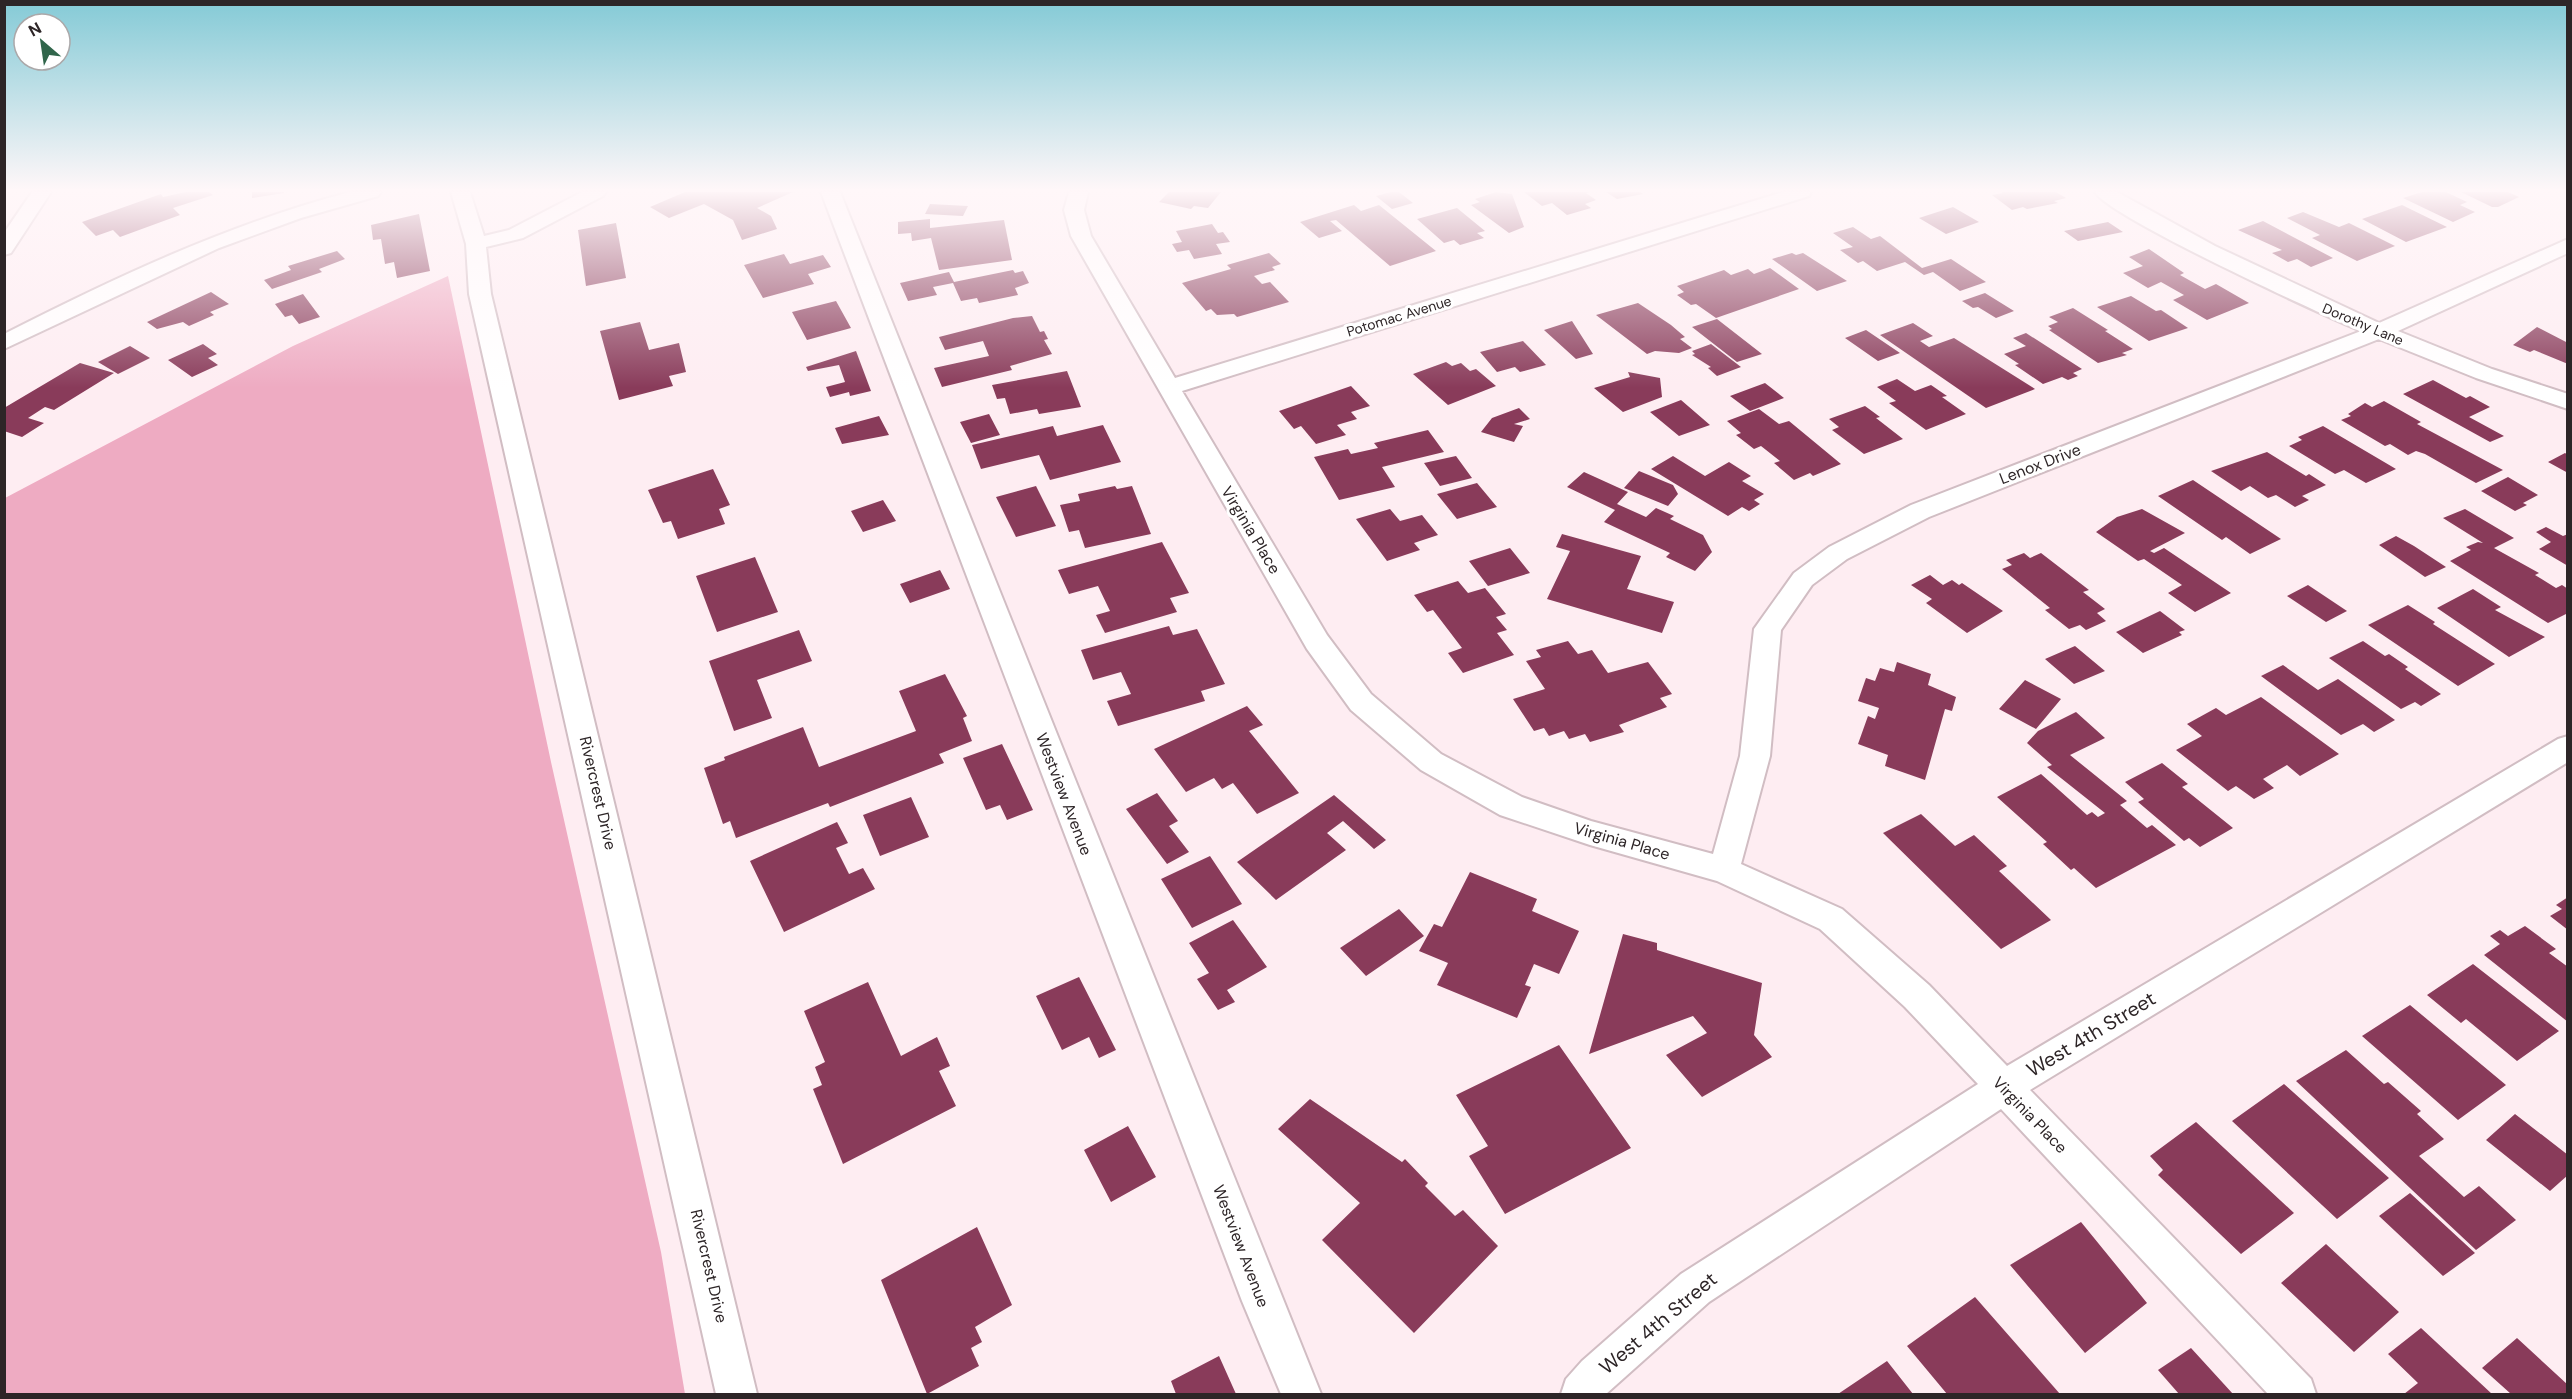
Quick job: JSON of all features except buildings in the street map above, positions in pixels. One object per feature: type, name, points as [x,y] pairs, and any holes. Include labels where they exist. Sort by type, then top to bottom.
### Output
[{"type":"street","points":[[4,344],[88,300],[180,257]]},
{"type":"street","name":"Rivercrest Drive","points":[[477,257],[480,294],[725,1334],[737,1395]]},
{"type":"street","name":"Westview Avenue","points":[[855,257],[1262,1301],[1301,1395]]},
{"type":"street","name":"Virginia Place","points":[[1093,257],[1167,388],[1317,642],[1361,702],[1431,762],[1511,806],[1590,834],[1724,870],[1831,919],[1917,996],[2296,1395]]},
{"type":"street","name":"Potomac Avenue","points":[[1167,388],[1590,257]]},
{"type":"street","name":"Dorothy Lane","points":[[2223,257],[2335,314],[2524,388],[2568,402]]},
{"type":"street","name":"Lenox Drive","points":[[1724,870],[1755,756],[1768,629],[1803,579],[1838,553],[1920,512],[2378,332],[2541,257]]},
{"type":"street","name":"West 4th Street","points":[[1581,1395],[1596,1375],[1695,1287],[2004,1087],[2567,749]]},
{"type":"shaded area","points":[[448,276],[551,762],[661,1252],[685,1394],[5,1394],[5,498],[293,346]]}]
